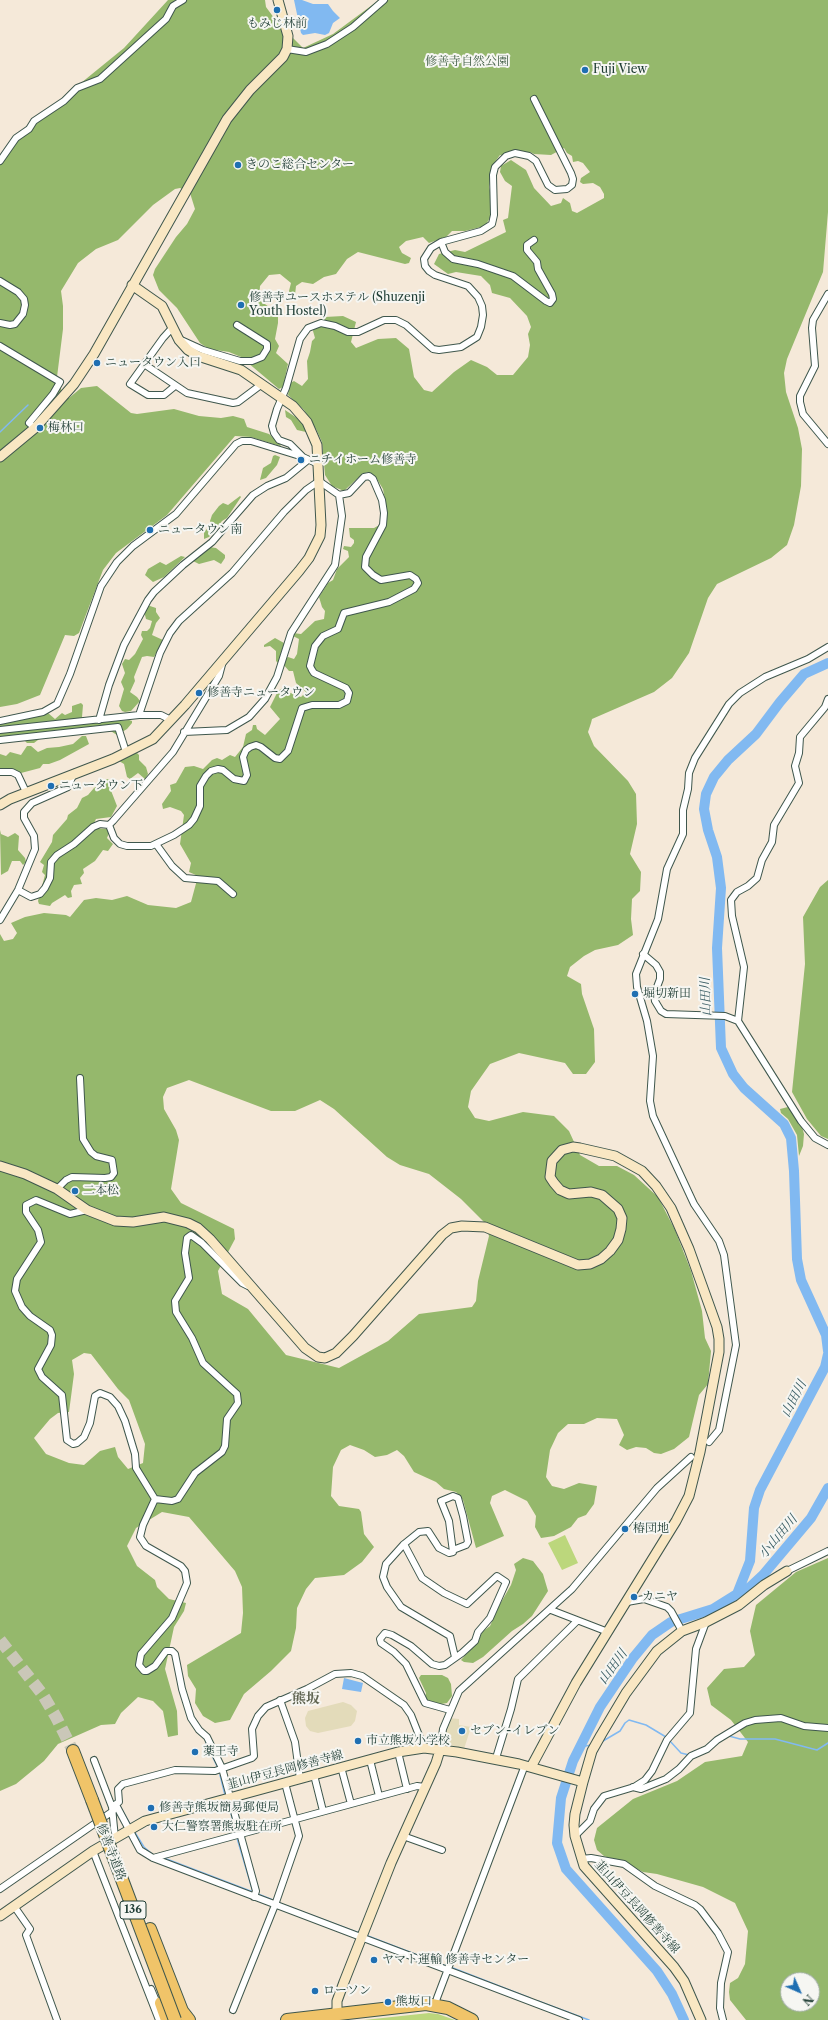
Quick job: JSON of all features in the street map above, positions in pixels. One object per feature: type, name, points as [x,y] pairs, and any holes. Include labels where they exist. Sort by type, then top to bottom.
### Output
[{"type":"highway","name":"修善寺道路","points":[[73,1751],[174,2018]]},
{"type":"highway","points":[[92,1800],[109,1833],[150,1929],[178,2000],[174,2018]]},
{"type":"highway","points":[[100,1825],[104,1844],[161,2003],[174,2018]]},
{"type":"highway","points":[[287,2020],[413,2005],[435,2005],[448,2008],[472,2020]]},
{"type":"street","points":[[0,161],[16,138],[29,130],[34,121],[57,106],[77,88],[100,79],[166,19],[173,6],[183,0]]},
{"type":"street","points":[[0,457],[35,428],[65,395],[81,374],[226,119],[250,90],[280,62],[287,50],[288,36],[278,0]]},
{"type":"street","points":[[287,50],[306,52],[327,44],[353,28],[384,0]]},
{"type":"street","points":[[305,458],[295,448],[279,440],[274,433],[274,419],[300,339],[308,328],[313,325],[328,324],[352,332],[366,329],[384,320],[396,320],[406,325],[433,348],[439,350],[456,349],[475,339],[483,320],[482,306],[478,296],[468,286],[435,275],[427,269],[424,264],[424,259],[428,251],[441,242],[481,231],[492,224],[494,215],[493,175],[495,168],[506,156],[515,153],[529,156],[536,161],[548,185],[555,190],[567,190],[572,185],[573,179],[571,173],[534,99]]},
{"type":"street","points":[[441,242],[445,252],[453,259],[478,264],[513,276],[546,302],[550,303],[553,299],[552,294],[538,269],[537,262],[527,250],[527,245],[534,240]]},
{"type":"street","points":[[0,281],[18,292],[24,299],[25,306],[23,314],[15,324],[0,323]]},
{"type":"street","points":[[0,805],[26,792],[74,774],[153,739],[299,571],[316,546],[321,525],[317,445],[311,428],[293,406],[241,370],[198,356],[188,350],[179,340],[167,312],[158,301],[132,285]]},
{"type":"street","points":[[828,294],[813,320],[812,328],[815,366],[800,396],[803,414],[828,444]]},
{"type":"street","points":[[179,340],[191,343],[202,350],[240,361],[252,361],[262,357],[267,349],[267,344],[237,325]]},
{"type":"street","points":[[173,327],[130,384],[135,389],[145,394],[161,396],[167,394],[175,386]]},
{"type":"street","points":[[0,346],[60,382],[53,394],[29,423],[35,428]]},
{"type":"street","points":[[144,364],[175,386],[194,395],[233,404],[262,384]]},
{"type":"street","points":[[0,721],[43,712],[57,704],[70,674],[101,586],[117,562],[124,554],[176,514],[236,444],[242,441],[251,441],[305,458],[318,460]]},
{"type":"street","points":[[99,720],[109,684],[124,645],[151,596],[166,579],[212,542],[254,495],[267,486],[286,478],[305,458]]},
{"type":"street","points":[[109,825],[114,838],[123,845],[143,847],[156,844],[184,829],[194,819],[200,806],[200,786],[211,771],[218,769],[224,770],[234,779],[244,781],[247,775],[243,757],[246,750],[256,745],[275,758],[280,759],[288,751],[298,715],[302,708],[312,705],[339,705],[347,701],[349,693],[346,688],[314,673],[312,670],[311,660],[315,646],[323,636],[338,629],[344,613],[389,602],[416,587],[417,581],[413,576],[403,576],[381,580],[365,567],[364,561],[383,525],[384,513],[382,500],[373,479],[369,476],[364,477],[349,494],[339,495],[319,481]]},
{"type":"street","points":[[139,715],[160,653],[170,633],[179,621],[232,573],[288,508],[310,486],[319,481]]},
{"type":"street","points":[[184,732],[227,730],[249,716],[265,699],[277,677],[291,633],[335,565],[342,523],[339,495]]},
{"type":"street","points":[[709,1442],[719,1430],[736,1346],[722,1248],[694,1204],[658,1128],[651,1109],[653,1056],[647,1021],[637,987],[636,974],[658,919],[667,869],[683,834],[683,810],[688,789],[689,773],[695,758],[729,704],[740,693],[765,677],[808,659],[828,647]]},
{"type":"street","points":[[109,825],[173,752],[219,676],[224,659]]},
{"type":"street","points":[[738,1021],[744,967],[732,916],[731,900],[737,892],[748,886],[757,878],[762,860],[772,842],[774,825],[799,783],[795,766],[799,753],[800,737],[825,707],[828,699]]},
{"type":"street","points":[[0,730],[139,715],[161,715],[171,720]]},
{"type":"street","points":[[0,740],[118,727],[126,752]]},
{"type":"street","points":[[0,772],[14,773],[18,775],[26,792]]},
{"type":"street","points":[[0,920],[18,890],[35,846],[34,836],[24,818],[24,812],[34,802],[68,787],[74,774]]},
{"type":"street","points":[[18,890],[31,897],[40,894],[48,883],[52,862],[57,855],[74,844],[93,827],[100,824],[109,825]]},
{"type":"street","points":[[156,844],[172,866],[185,878],[218,882],[233,894]]},
{"type":"street","points":[[643,954],[656,965],[660,972],[660,979],[654,994],[655,1001],[661,1011],[666,1014],[725,1016],[738,1021],[801,1121],[815,1138],[828,1145]]},
{"type":"street","points":[[57,1190],[66,1180],[72,1177],[105,1178],[111,1177],[114,1173],[112,1160],[96,1156],[91,1152],[83,1139],[80,1078]]},
{"type":"street","points":[[0,1166],[25,1174],[57,1190],[87,1210],[98,1215],[124,1222],[164,1217],[188,1223],[198,1228],[210,1239],[305,1348],[318,1357],[325,1358],[336,1353],[353,1336],[442,1235],[451,1228],[462,1226],[485,1227],[578,1265],[590,1264],[601,1259],[610,1251],[618,1240],[622,1218],[618,1209],[611,1201],[602,1195],[591,1192],[569,1194],[560,1190],[550,1177],[552,1160],[562,1150],[573,1147],[615,1156],[642,1171],[671,1208],[717,1327],[719,1352],[700,1452],[689,1496],[627,1602],[576,1683],[528,1766],[447,1970],[435,2005]]},
{"type":"street","points":[[87,1210],[70,1214],[34,1200],[26,1205],[26,1212],[38,1230],[41,1242],[17,1279],[15,1291],[22,1307],[30,1316],[50,1330],[52,1335],[51,1345],[38,1370],[42,1377],[62,1395],[67,1440],[73,1444],[77,1443],[84,1437],[90,1423],[95,1396],[100,1393],[110,1396],[118,1406],[126,1421],[135,1454],[136,1468],[156,1499]]},
{"type":"street","points":[[156,1499],[172,1501],[178,1499],[195,1473],[222,1452],[225,1446],[227,1419],[238,1403],[237,1394],[203,1363],[192,1338],[176,1312],[175,1301],[189,1278],[185,1252],[187,1238],[191,1235],[198,1240],[242,1283],[252,1288]]},
{"type":"street","points":[[337,2015],[337,2000],[403,1836],[440,1750],[443,1729],[456,1694],[463,1686],[551,1610],[590,1571],[657,1488],[691,1457]]},
{"type":"street","points":[[453,1550],[449,1521],[441,1501],[453,1496],[458,1498],[464,1516],[468,1542],[466,1545],[449,1553],[441,1549],[430,1533],[426,1530],[415,1533],[384,1567],[383,1573],[384,1582],[401,1607],[450,1636],[455,1657]]},
{"type":"street","points":[[156,1499],[143,1525],[140,1537],[146,1546],[181,1566],[185,1571],[187,1583],[172,1618],[141,1654],[139,1665],[147,1671],[155,1666],[166,1651],[172,1651],[175,1654],[182,1689],[191,1718],[198,1730],[207,1737],[222,1768],[256,1891],[254,1896]]},
{"type":"street","points":[[404,1544],[422,1578],[444,1593],[466,1604],[497,1576],[506,1582],[490,1618],[478,1632],[475,1641],[462,1653],[445,1665],[435,1666],[411,1646],[392,1635],[385,1633],[380,1639],[381,1643],[394,1652],[406,1664],[425,1703],[450,1710]]},
{"type":"street","points":[[581,1782],[592,1752],[626,1693],[657,1650],[682,1631],[706,1622],[739,1606],[764,1585],[828,1551]]},
{"type":"street","points":[[627,1602],[644,1599],[667,1607],[671,1611],[682,1631]]},
{"type":"street","points":[[551,1610],[608,1632]]},
{"type":"street","points":[[496,1758],[511,1709],[518,1679],[577,1621]]},
{"type":"street","points":[[575,1836],[590,1821],[594,1809],[604,1796],[633,1787],[645,1780],[652,1771],[668,1739],[690,1714],[696,1649],[706,1622]]},
{"type":"street","points":[[0,1889],[119,1802],[118,1789],[123,1784],[175,1770],[210,1772],[254,1756],[251,1732],[260,1713],[268,1705],[335,1674],[362,1676],[392,1696],[408,1710],[424,1748]]},
{"type":"street","points":[[280,1700],[294,1742],[300,1779]]},
{"type":"street","points":[[633,1787],[641,1789],[666,1779],[679,1769],[691,1756],[707,1749],[718,1740],[745,1723],[766,1718],[781,1718],[804,1726],[828,1728]]},
{"type":"street","name":"韮山伊豆長岡修善寺線","points":[[0,1916],[93,1852],[129,1829],[145,1821],[398,1752],[424,1748],[496,1758],[581,1782],[575,1814],[575,1836],[580,1859],[587,1872],[674,1967],[684,1981],[701,2020]]},
{"type":"street","points":[[398,1752],[407,1789]]},
{"type":"street","points":[[94,1760],[113,1807],[129,1829],[140,1850],[153,1858],[579,2020]]},
{"type":"street","points":[[370,1760],[379,1796]]},
{"type":"street","points":[[342,1767],[351,1804]]},
{"type":"street","points":[[314,1775],[323,1811]]},
{"type":"street","points":[[233,2010],[275,1905],[299,1836],[285,1783]]},
{"type":"street","points":[[153,1858],[417,1786],[425,1787]]},
{"type":"street","points":[[113,1807],[116,1838]]},
{"type":"street","points":[[403,1836],[442,1850]]},
{"type":"street","points":[[93,1852],[137,1962],[144,1970],[160,2011],[174,2018]]},
{"type":"street","points":[[580,1859],[591,1858],[624,1864],[655,1886],[695,1905],[700,1909],[721,1938],[728,1952],[721,1983],[720,2008],[723,2020]]},
{"type":"street","points":[[14,1906],[30,1929],[26,1935],[57,2020]]},
{"type":"shaded area","points":[[343,1702],[351,1705],[357,1711],[355,1721],[351,1726],[318,1733],[310,1731],[306,1726],[305,1718],[308,1711]]},
{"type":"shaded area","points":[[449,1718],[459,1719],[459,1725],[471,1727],[464,1749],[443,1743],[444,1730]]},
{"type":"green space","name":"修善寺自然公園","points":[[168,0],[265,0],[266,7],[277,22],[303,48],[333,34],[379,0],[828,0],[828,212],[823,272],[787,359],[784,373],[786,392],[798,428],[802,449],[801,486],[794,525],[787,545],[771,558],[717,584],[708,598],[689,653],[672,678],[654,692],[592,719],[588,732],[594,746],[628,781],[636,794],[637,824],[630,854],[641,872],[640,891],[632,899],[631,919],[633,935],[618,945],[595,950],[584,956],[570,967],[567,976],[581,984],[582,994],[594,1029],[595,1062],[586,1074],[573,1074],[565,1063],[519,1053],[490,1064],[471,1091],[468,1107],[475,1118],[489,1121],[523,1112],[554,1116],[569,1131],[580,1155],[599,1166],[617,1166],[634,1175],[658,1197],[675,1230],[691,1271],[702,1311],[705,1338],[711,1351],[708,1384],[699,1395],[689,1437],[674,1449],[661,1454],[654,1453],[646,1448],[636,1447],[627,1450],[619,1445],[624,1435],[617,1419],[597,1418],[584,1424],[568,1424],[558,1433],[550,1450],[546,1477],[552,1486],[564,1489],[579,1483],[597,1486],[594,1504],[586,1515],[578,1518],[571,1527],[554,1536],[541,1538],[535,1527],[536,1516],[527,1501],[505,1490],[492,1496],[490,1503],[504,1536],[476,1548],[463,1500],[456,1492],[444,1489],[436,1482],[414,1472],[404,1456],[397,1450],[387,1455],[375,1457],[364,1450],[350,1445],[341,1450],[333,1467],[331,1496],[339,1506],[359,1509],[361,1512],[364,1534],[374,1547],[362,1562],[344,1575],[315,1578],[306,1589],[297,1608],[296,1628],[291,1651],[271,1671],[244,1694],[230,1720],[215,1723],[203,1716],[195,1703],[196,1689],[188,1676],[187,1665],[241,1633],[243,1613],[242,1587],[235,1571],[189,1517],[162,1512],[136,1528],[127,1546],[137,1566],[155,1580],[157,1587],[169,1599],[186,1603],[184,1611],[174,1627],[165,1669],[177,1711],[178,1735],[168,1737],[163,1711],[153,1701],[138,1697],[121,1713],[115,1724],[101,1725],[58,1744],[44,1761],[16,1784],[0,1791],[0,934],[4,941],[13,939],[17,933],[11,923],[25,917],[44,913],[66,915],[70,917],[84,900],[96,898],[112,900],[127,896],[148,905],[176,908],[191,902],[198,876],[189,872],[191,863],[180,844],[184,815],[181,811],[170,807],[163,809],[162,804],[171,791],[170,785],[176,783],[185,767],[194,766],[203,769],[212,760],[217,758],[222,760],[230,755],[235,757],[243,747],[246,734],[252,730],[253,725],[256,725],[257,729],[265,735],[280,719],[270,707],[278,691],[284,687],[288,692],[301,697],[306,692],[296,683],[293,671],[289,671],[283,664],[284,659],[288,657],[294,659],[297,654],[299,639],[293,636],[293,633],[301,634],[315,621],[324,619],[325,611],[319,597],[328,583],[333,580],[337,569],[349,557],[348,551],[343,549],[344,546],[351,547],[354,543],[354,540],[350,537],[349,528],[374,528],[385,522],[387,511],[383,489],[377,479],[368,472],[362,474],[344,491],[332,486],[325,475],[322,442],[316,429],[304,410],[288,395],[290,383],[294,381],[302,386],[308,379],[307,361],[312,341],[315,338],[313,331],[314,327],[325,317],[343,316],[356,322],[351,342],[356,348],[378,339],[396,338],[409,349],[414,377],[424,390],[432,392],[454,372],[471,360],[487,367],[497,375],[513,375],[528,357],[530,345],[528,334],[531,327],[527,316],[510,298],[492,293],[490,285],[481,276],[456,272],[448,274],[434,264],[439,254],[455,250],[465,252],[506,232],[503,220],[508,218],[512,186],[505,181],[500,172],[501,166],[511,160],[526,170],[534,188],[551,206],[561,203],[563,198],[570,203],[572,211],[577,213],[604,198],[604,194],[600,187],[593,183],[583,184],[580,182],[581,178],[590,172],[583,163],[578,161],[573,162],[572,156],[567,153],[564,148],[551,155],[534,154],[530,152],[510,157],[500,155],[492,166],[489,187],[492,198],[491,216],[485,226],[465,231],[452,231],[446,237],[429,243],[423,237],[406,241],[399,247],[402,253],[411,258],[409,263],[405,264],[358,252],[347,259],[336,274],[324,277],[313,284],[302,282],[296,286],[295,295],[290,294],[289,291],[291,283],[280,274],[269,275],[260,286],[259,300],[278,313],[275,339],[279,346],[276,353],[288,364],[283,387],[279,389],[241,357],[229,352],[209,349],[200,343],[177,308],[159,290],[153,275],[155,269],[176,237],[187,224],[195,209],[190,193],[180,188],[175,189],[153,205],[118,240],[96,249],[78,263],[61,291],[63,306],[63,329],[57,377],[62,392],[69,398],[81,388],[97,386],[131,413],[137,414],[174,409],[199,416],[221,418],[233,416],[244,419],[247,427],[269,434],[281,445],[280,446],[251,437],[235,436],[167,515],[116,553],[103,570],[79,633],[74,636],[65,635],[40,695],[17,704],[0,707],[0,157],[81,83],[124,48]],"holes":[[[189,1080],[271,1111],[295,1111],[320,1100],[334,1109],[387,1157],[400,1165],[429,1174],[461,1199],[484,1222],[489,1236],[478,1281],[476,1301],[472,1307],[419,1314],[388,1341],[339,1368],[286,1355],[248,1309],[222,1294],[218,1271],[235,1239],[234,1229],[181,1203],[171,1189],[179,1140],[176,1130],[164,1109],[163,1097],[167,1088]],[[84,1353],[91,1354],[118,1389],[129,1400],[145,1444],[143,1463],[128,1469],[118,1457],[115,1447],[100,1451],[84,1465],[69,1463],[46,1454],[34,1438],[50,1419],[58,1413],[69,1412],[74,1374],[72,1360]]]},
{"type":"green space","points":[[285,410],[300,420],[305,427],[306,432],[297,430],[291,420],[286,417]]},
{"type":"green space","points":[[275,455],[280,457],[277,465],[266,478],[260,480],[263,468],[271,463],[273,456]]},
{"type":"green space","points":[[240,496],[241,497],[227,518],[222,521],[209,537],[204,539],[204,532],[212,524],[210,521],[212,515],[219,506],[223,503],[228,505]]},
{"type":"green space","points":[[209,547],[216,548],[225,555],[225,558],[221,564],[214,560],[199,564],[193,561]]},
{"type":"green space","points":[[181,556],[185,557],[164,577],[153,582],[145,575],[148,569],[160,562],[166,565]]},
{"type":"green space","points":[[147,605],[156,608],[156,612],[160,618],[156,623],[152,635],[163,640],[154,657],[142,657],[130,692],[140,701],[131,711],[125,712],[122,711],[119,706],[124,689],[121,682],[125,673],[122,664],[125,659],[129,660],[135,654],[143,639],[141,635],[142,631],[147,631],[150,628],[152,621],[146,619],[144,611]]},
{"type":"green space","points":[[275,638],[284,643],[278,663],[276,661],[276,651],[270,646],[264,647],[264,645]]},
{"type":"green space","points":[[81,703],[83,705],[82,717],[103,722],[129,720],[132,721],[132,723],[127,729],[117,735],[109,730],[42,737],[34,743],[27,743],[21,737],[0,741],[0,723],[48,713],[55,719],[62,713],[65,715],[72,712],[72,706]]},
{"type":"green space","points":[[82,736],[86,736],[89,744],[60,760],[49,764],[43,764],[40,768],[21,773],[0,768],[0,754],[6,756],[10,752],[21,755],[27,746],[31,746],[38,752],[47,748],[73,744]]},
{"type":"green space","points":[[137,753],[139,755],[139,760],[146,767],[148,774],[145,779],[138,773],[130,779],[127,777],[124,764],[119,761],[130,754]]},
{"type":"green space","points":[[108,779],[113,784],[110,788],[117,806],[111,817],[96,819],[94,823],[95,828],[107,829],[109,833],[107,838],[113,844],[108,851],[103,850],[95,861],[83,869],[84,873],[80,878],[82,884],[74,885],[71,891],[72,897],[68,898],[65,895],[52,903],[50,906],[39,904],[38,901],[45,875],[42,872],[44,865],[40,862],[52,842],[53,835],[67,819],[68,815],[77,808],[82,798],[88,795],[102,781]]},
{"type":"green space","points":[[0,830],[1,834],[8,837],[15,833],[19,836],[18,850],[25,858],[26,862],[23,865],[20,861],[12,861],[8,871],[1,875]]},
{"type":"green space","points":[[828,880],[828,1139],[821,1136],[807,1119],[792,1092],[805,964],[803,917],[820,887]]},
{"type":"green space","points":[[788,1107],[801,1123],[804,1134],[803,1146],[799,1156],[797,1135],[788,1119],[781,1113],[780,1109]]},
{"type":"green space","points":[[565,1535],[578,1563],[562,1570],[548,1543]]},
{"type":"green space","points":[[523,1558],[533,1561],[543,1574],[548,1591],[532,1616],[523,1624],[512,1631],[483,1657],[473,1663],[464,1662],[461,1660],[479,1640],[482,1632],[490,1626],[511,1585],[516,1570],[514,1564]]},
{"type":"green space","points":[[828,1558],[828,2020],[746,2020],[730,2000],[729,1992],[730,1983],[738,1978],[745,1964],[748,1931],[735,1903],[703,1887],[657,1874],[643,1872],[627,1864],[604,1856],[597,1850],[594,1840],[597,1828],[633,1799],[677,1781],[705,1762],[742,1756],[748,1742],[731,1720],[711,1705],[707,1688],[724,1669],[744,1667],[755,1655],[750,1631],[756,1605],[796,1572]]},
{"type":"green space","points":[[421,1675],[442,1675],[448,1678],[451,1684],[452,1696],[447,1703],[441,1704],[428,1701],[425,1698],[426,1693],[419,1678]]},
{"type":"green space","points":[[429,2013],[438,2014],[455,2020],[364,2020]]},
{"type":"water","points":[[294,0],[302,0],[313,4],[328,4],[340,18],[333,23],[329,33],[325,35],[315,33],[303,35],[301,33]]},
{"type":"water","points":[[344,1678],[363,1683],[361,1692],[342,1689]]},
{"type":"waterway","points":[[0,432],[28,405]]},
{"type":"waterway","name":"山田川","points":[[828,663],[804,674],[780,702],[756,734],[728,760],[714,777],[706,794],[704,809],[708,830],[717,857],[721,888],[717,948],[721,1048],[733,1074],[744,1088],[784,1124],[791,1138],[794,1171],[797,1259],[801,1280],[826,1335],[828,1351]]},
{"type":"waterway","name":"山田川","points":[[684,2020],[672,1994],[657,1971],[566,1869],[557,1843],[561,1798],[573,1761],[600,1707],[633,1658],[652,1635],[671,1622],[713,1609],[737,1594],[750,1561],[754,1508],[760,1490],[825,1367],[828,1354]]},
{"type":"waterway","name":"小山田川","points":[[737,1594],[748,1589],[763,1575],[811,1518],[828,1488]]},
{"type":"waterway","points":[[603,1741],[620,1731],[629,1720],[646,1725],[666,1737]]},
{"type":"waterway","points":[[729,1736],[740,1739],[775,1739],[817,1750],[828,1743]]},
{"type":"waterway","points":[[669,1740],[681,1753],[689,1755]]},
{"type":"waterway","points":[[206,1743],[217,1766]]},
{"type":"waterway","points":[[580,1747],[591,1745]]},
{"type":"waterway","points":[[220,1775],[225,1795]]},
{"type":"waterway","points":[[228,1803],[236,1831]]},
{"type":"waterway","points":[[120,1806],[130,1824]]},
{"type":"waterway","points":[[134,1831],[144,1847],[152,1854]]},
{"type":"waterway","points":[[237,1838],[253,1892]]},
{"type":"waterway","points":[[164,1858],[253,1892]]},
{"type":"waterway","points":[[258,1894],[273,1900]]},
{"type":"waterway","points":[[279,1903],[359,1933]]},
{"type":"waterway","points":[[368,1936],[446,1966]]},
{"type":"waterway","points":[[453,1968],[530,1998]]},
{"type":"waterway","points":[[538,2001],[589,2020]]},
{"type":"tunnel","points":[[0,1640],[43,1695],[73,1751]]},
{"type":"place","name":"もみじ林前","points":[[277,10]]},
{"type":"place","name":"Fuji View","points":[[585,70]]},
{"type":"place","name":"きのこ総合センター","points":[[238,165]]},
{"type":"place","name":"修善寺ユースホステル (Shuzenji Youth Hostel)","points":[[241,305]]},
{"type":"place","name":"ニュータウン入口","points":[[97,363]]},
{"type":"place","name":"梅林口","points":[[40,428]]},
{"type":"place","name":"ニチイホーム修善寺","points":[[301,460]]},
{"type":"place","name":"ニュータウン南","points":[[150,530]]},
{"type":"place","name":"修善寺ニュータウン","points":[[199,693]]},
{"type":"place","name":"ニュータウン下","points":[[51,786]]},
{"type":"place","name":"堀切新田","points":[[635,994]]},
{"type":"place","name":"二本松","points":[[75,1191]]},
{"type":"place","name":"椿団地","points":[[625,1529]]},
{"type":"place","name":"カニヤ","points":[[634,1597]]},
{"type":"place","name":"セブン-イレブン","points":[[462,1731]]},
{"type":"place","name":"市立熊坂小学校","points":[[358,1741]]},
{"type":"place","name":"薬王寺","points":[[195,1752]]},
{"type":"place","name":"修善寺熊坂簡易郵便局","points":[[151,1808]]},
{"type":"place","name":"大仁警察署熊坂駐在所","points":[[154,1827]]},
{"type":"place","name":"ヤマト運輸 修善寺センター","points":[[374,1960]]},
{"type":"place","name":"ローソン","points":[[315,1991]]},
{"type":"place","name":"熊坂口","points":[[388,2002]]},
{"type":"district","name":"熊坂","points":[[306,1699]]}]
